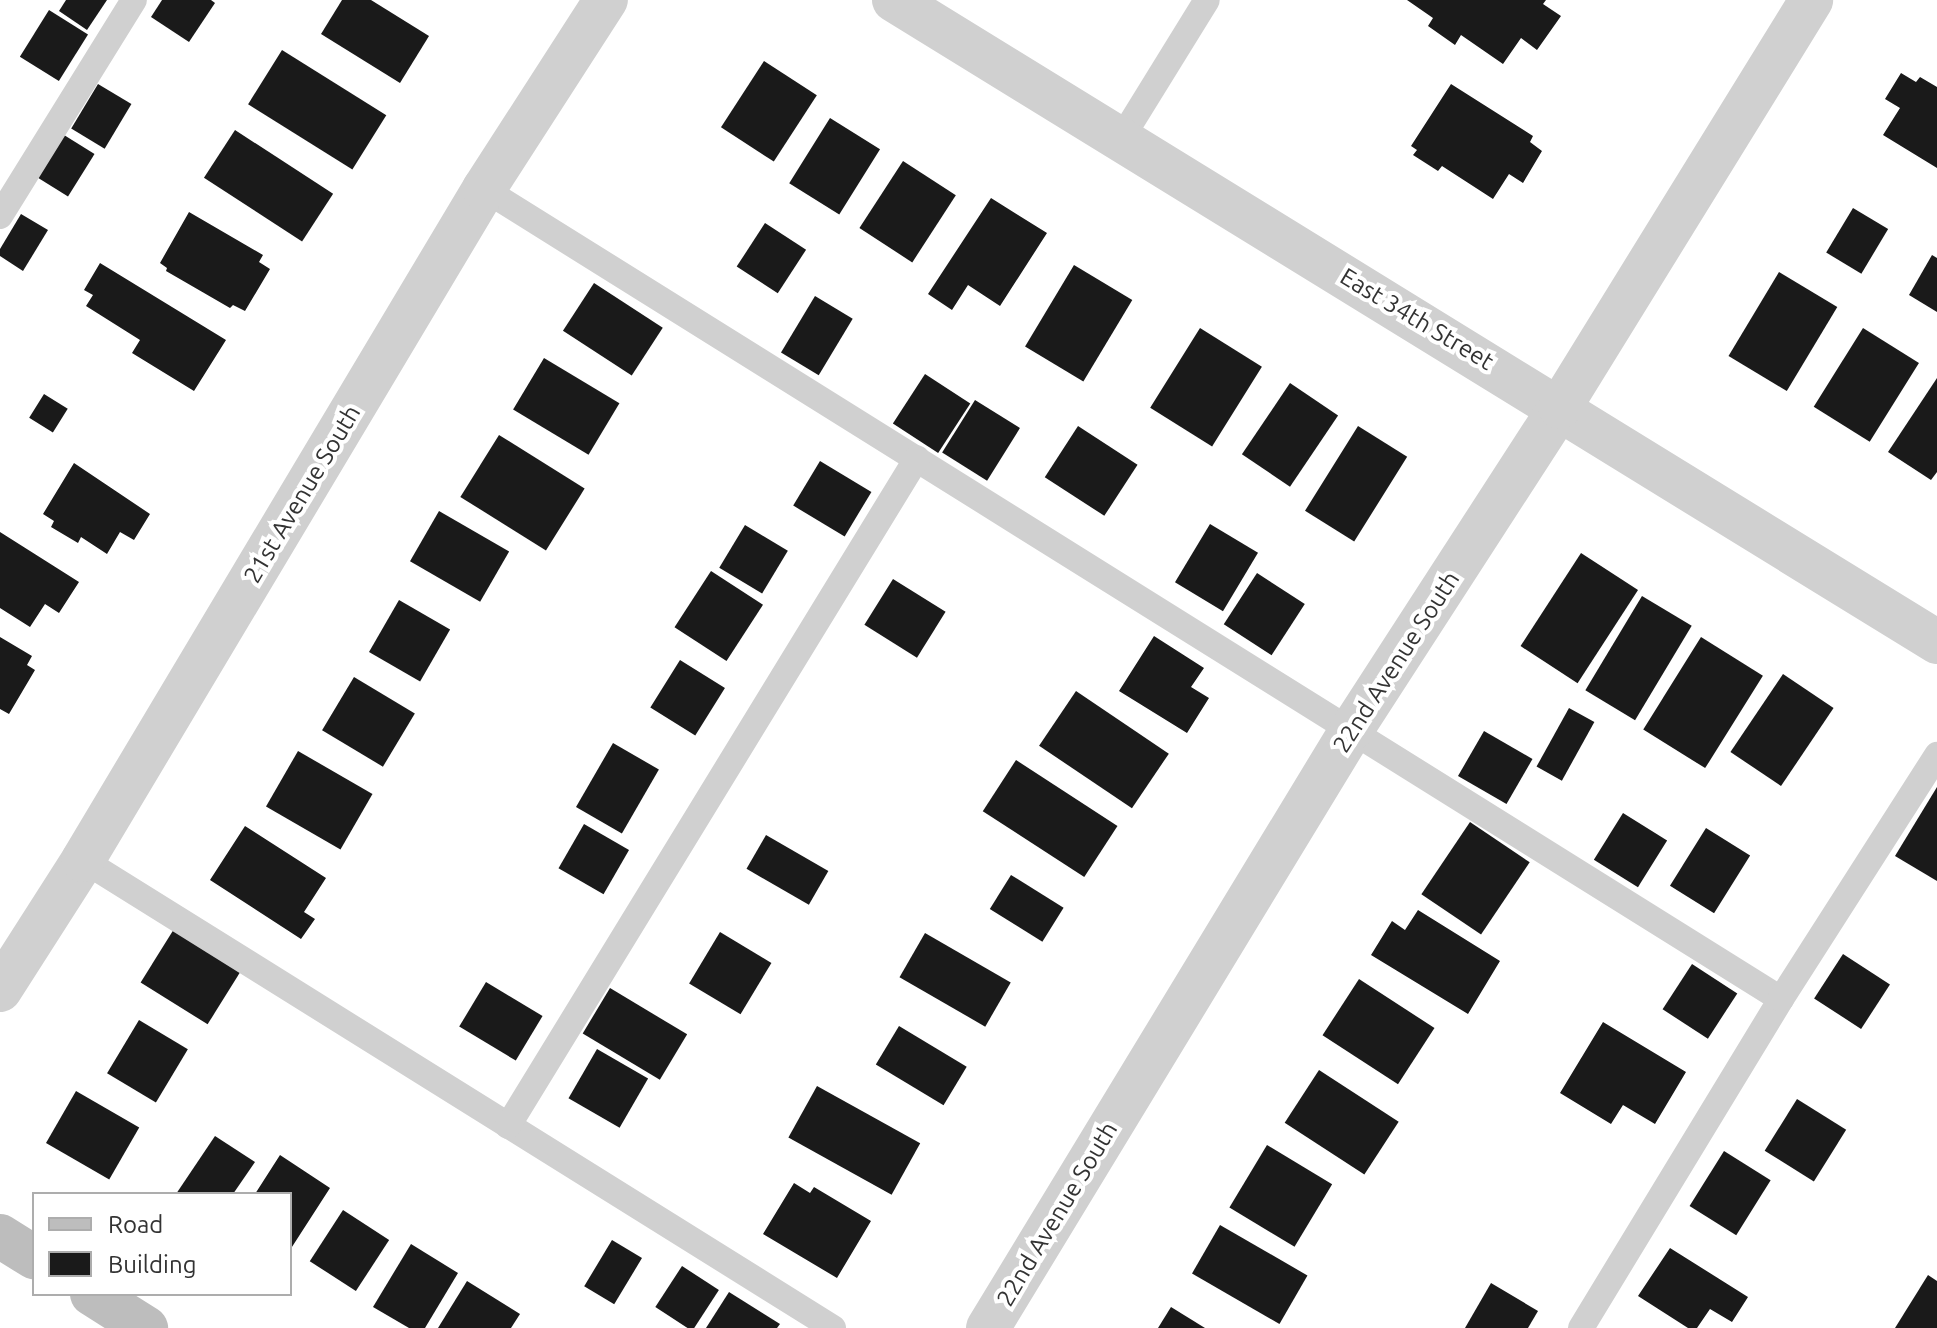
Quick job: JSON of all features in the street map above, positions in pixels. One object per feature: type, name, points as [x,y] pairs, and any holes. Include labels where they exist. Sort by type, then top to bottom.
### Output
[{"type":"street","name":"21st Avenue South","points":[[0,990],[83,860],[484,189],[606,0]]},
{"type":"street","name":"East 34th Street","points":[[894,0],[1560,407],[1937,642]]},
{"type":"street","name":"22nd Avenue South","points":[[988,1328],[1352,729],[1560,407],[1811,0]]},
{"type":"street","points":[[0,1236],[32,1256]]},
{"type":"street","points":[[95,1296],[146,1328]]},
{"type":"lane","points":[[0,216],[134,0]]},
{"type":"lane","points":[[1121,139],[1207,0]]},
{"type":"lane","points":[[484,189],[1781,999]]},
{"type":"lane","points":[[508,1126],[917,458]]},
{"type":"lane","points":[[1581,1328],[1781,999],[1937,755]]},
{"type":"lane","points":[[83,860],[833,1328]]},
{"type":"building","points":[[66,0],[107,0],[87,30],[59,11]]},
{"type":"building","points":[[162,0],[211,0],[215,3],[189,42],[151,17]]},
{"type":"building","points":[[342,0],[371,0],[429,36],[400,83],[321,34]]},
{"type":"building","points":[[1407,0],[1546,0],[1543,4],[1561,16],[1537,50],[1521,38],[1503,64],[1461,35],[1455,45],[1428,26],[1433,18]]},
{"type":"building","points":[[49,10],[88,34],[59,81],[20,57]]},
{"type":"building","points":[[282,50],[386,115],[352,169],[248,104]]},
{"type":"building","points":[[764,61],[817,95],[774,162],[721,127]]},
{"type":"building","points":[[1901,73],[1916,82],[1920,77],[1937,87],[1937,168],[1883,135],[1900,108],[1885,99]]},
{"type":"building","points":[[98,84],[131,104],[105,149],[71,129]]},
{"type":"building","points":[[1451,84],[1533,136],[1530,142],[1542,151],[1523,183],[1509,174],[1493,199],[1442,166],[1438,171],[1413,155],[1417,150],[1411,146]]},
{"type":"building","points":[[830,118],[880,149],[839,215],[789,183]]},
{"type":"building","points":[[235,130],[333,194],[302,242],[204,178]]},
{"type":"building","points":[[64,135],[95,154],[68,196],[38,177]]},
{"type":"building","points":[[903,161],[956,195],[912,262],[859,228]]},
{"type":"building","points":[[991,198],[1047,233],[1000,306],[968,285],[952,310],[928,294]]},
{"type":"building","points":[[1853,208],[1888,229],[1861,274],[1826,253]]},
{"type":"building","points":[[189,212],[263,255],[259,262],[270,269],[245,311],[233,305],[230,308],[166,271],[167,268],[160,263]]},
{"type":"building","points":[[21,214],[48,230],[23,271],[0,256],[0,249]]},
{"type":"building","points":[[765,223],[806,250],[778,293],[737,267]]},
{"type":"building","points":[[1932,255],[1937,258],[1937,312],[1909,295]]},
{"type":"building","points":[[100,263],[226,340],[194,391],[132,353],[140,340],[86,306],[93,295],[84,290]]},
{"type":"building","points":[[1074,265],[1132,300],[1083,381],[1025,346]]},
{"type":"building","points":[[1779,272],[1837,307],[1787,391],[1729,356]]},
{"type":"building","points":[[594,283],[663,328],[632,375],[563,331]]},
{"type":"building","points":[[815,296],[853,319],[819,375],[781,353]]},
{"type":"building","points":[[1200,328],[1262,367],[1212,446],[1150,408]]},
{"type":"building","points":[[1863,328],[1919,363],[1870,442],[1814,407]]},
{"type":"building","points":[[544,358],[619,403],[589,455],[513,409]]},
{"type":"building","points":[[925,374],[970,403],[938,453],[893,423]]},
{"type":"building","points":[[1937,378],[1937,472],[1931,480],[1888,452]]},
{"type":"building","points":[[1290,383],[1338,415],[1290,487],[1242,454]]},
{"type":"building","points":[[44,394],[68,409],[53,433],[29,418]]},
{"type":"building","points":[[975,400],[1020,428],[987,481],[942,453]]},
{"type":"building","points":[[1078,426],[1138,465],[1104,516],[1045,477]]},
{"type":"building","points":[[1358,426],[1407,457],[1354,542],[1305,511]]},
{"type":"building","points":[[499,435],[585,489],[546,550],[460,497]]},
{"type":"building","points":[[820,461],[871,492],[845,536],[793,506]]},
{"type":"building","points":[[74,463],[150,514],[134,540],[120,532],[107,554],[81,537],[78,543],[51,527],[54,521],[43,514]]},
{"type":"building","points":[[439,511],[509,552],[480,602],[410,561]]},
{"type":"building","points":[[1210,524],[1258,553],[1223,611],[1175,582]]},
{"type":"building","points":[[745,525],[788,551],[762,594],[719,568]]},
{"type":"building","points":[[0,532],[79,582],[59,613],[45,604],[30,627],[0,608]]},
{"type":"building","points":[[1581,553],[1638,590],[1578,683],[1521,646]]},
{"type":"building","points":[[711,571],[763,605],[727,661],[675,627]]},
{"type":"building","points":[[1257,573],[1305,604],[1272,655],[1224,624]]},
{"type":"building","points":[[893,579],[946,612],[917,658],[864,625]]},
{"type":"building","points":[[1642,596],[1692,626],[1635,720],[1585,690]]},
{"type":"building","points":[[399,600],[450,630],[420,681],[369,652]]},
{"type":"building","points":[[1154,636],[1204,668],[1191,687],[1209,698],[1187,733],[1119,691]]},
{"type":"building","points":[[0,637],[32,656],[27,665],[35,670],[9,714],[0,709]]},
{"type":"building","points":[[1701,637],[1763,676],[1705,768],[1643,729]]},
{"type":"building","points":[[680,660],[725,688],[695,736],[650,707]]},
{"type":"building","points":[[1783,674],[1834,708],[1781,786],[1730,752]]},
{"type":"building","points":[[354,677],[415,714],[383,767],[322,730]]},
{"type":"building","points":[[1076,691],[1169,754],[1132,808],[1039,746]]},
{"type":"building","points":[[1569,708],[1594,722],[1562,781],[1537,767]]},
{"type":"building","points":[[1484,731],[1532,759],[1506,804],[1458,776]]},
{"type":"building","points":[[613,743],[659,770],[622,834],[576,807]]},
{"type":"building","points":[[298,751],[372,794],[340,849],[266,806]]},
{"type":"building","points":[[1016,760],[1117,826],[1084,877],[983,811]]},
{"type":"building","points":[[1937,787],[1937,881],[1895,856]]},
{"type":"building","points":[[1623,813],[1667,841],[1638,887],[1594,860]]},
{"type":"building","points":[[1470,822],[1530,862],[1481,934],[1421,894]]},
{"type":"building","points":[[584,824],[629,850],[604,894],[558,868]]},
{"type":"building","points":[[245,826],[326,878],[304,912],[315,919],[301,939],[210,880]]},
{"type":"building","points":[[1706,828],[1750,856],[1714,913],[1670,886]]},
{"type":"building","points":[[766,835],[828,871],[809,905],[746,869]]},
{"type":"building","points":[[1011,875],[1064,908],[1042,942],[990,909]]},
{"type":"building","points":[[1418,910],[1500,961],[1468,1014],[1371,955],[1392,921],[1405,930]]},
{"type":"building","points":[[174,929],[241,971],[208,1024],[141,982]]},
{"type":"building","points":[[720,932],[771,963],[741,1014],[689,983]]},
{"type":"building","points":[[925,933],[1011,982],[985,1027],[900,977]]},
{"type":"building","points":[[1843,954],[1890,984],[1861,1029],[1814,998]]},
{"type":"building","points":[[1692,964],[1737,993],[1708,1039],[1663,1009]]},
{"type":"building","points":[[1359,979],[1434,1028],[1398,1084],[1323,1035]]},
{"type":"building","points":[[486,982],[543,1016],[516,1061],[459,1027]]},
{"type":"building","points":[[610,988],[687,1034],[660,1080],[583,1033]]},
{"type":"building","points":[[139,1020],[188,1049],[156,1103],[107,1073]]},
{"type":"building","points":[[1603,1022],[1686,1072],[1655,1124],[1623,1105],[1611,1124],[1560,1093]]},
{"type":"building","points":[[899,1026],[967,1067],[944,1105],[876,1065]]},
{"type":"building","points":[[597,1049],[648,1078],[620,1128],[568,1098]]},
{"type":"building","points":[[1319,1070],[1399,1122],[1364,1175],[1285,1123]]},
{"type":"building","points":[[817,1086],[920,1143],[892,1195],[788,1138]]},
{"type":"building","points":[[76,1091],[139,1128],[109,1179],[46,1143]]},
{"type":"building","points":[[1797,1099],[1846,1130],[1814,1181],[1765,1151]]},
{"type":"building","points":[[215,1136],[255,1162],[234,1192],[177,1192]]},
{"type":"building","points":[[1267,1145],[1332,1184],[1295,1247],[1229,1208]]},
{"type":"building","points":[[1724,1151],[1771,1180],[1736,1235],[1690,1206]]},
{"type":"building","points":[[280,1155],[330,1188],[292,1247],[292,1192],[256,1192]]},
{"type":"building","points":[[794,1183],[810,1193],[814,1187],[871,1221],[837,1278],[763,1234]]},
{"type":"building","points":[[343,1210],[389,1240],[356,1291],[310,1261]]},
{"type":"building","points":[[1220,1225],[1307,1276],[1279,1324],[1192,1273]]},
{"type":"building","points":[[612,1240],[642,1258],[614,1304],[584,1286]]},
{"type":"building","points":[[411,1244],[458,1273],[425,1328],[409,1328],[373,1307]]},
{"type":"building","points":[[1670,1248],[1748,1297],[1732,1322],[1710,1309],[1697,1328],[1688,1328],[1638,1296]]},
{"type":"building","points":[[682,1266],[719,1290],[694,1328],[688,1328],[655,1307]]},
{"type":"building","points":[[1928,1275],[1937,1281],[1937,1328],[1895,1328]]},
{"type":"building","points":[[467,1281],[520,1314],[511,1328],[438,1328]]},
{"type":"building","points":[[1491,1283],[1538,1311],[1528,1328],[1465,1328]]},
{"type":"building","points":[[729,1292],[780,1324],[777,1328],[706,1328]]},
{"type":"building","points":[[1171,1307],[1205,1328],[1158,1328]]}]
